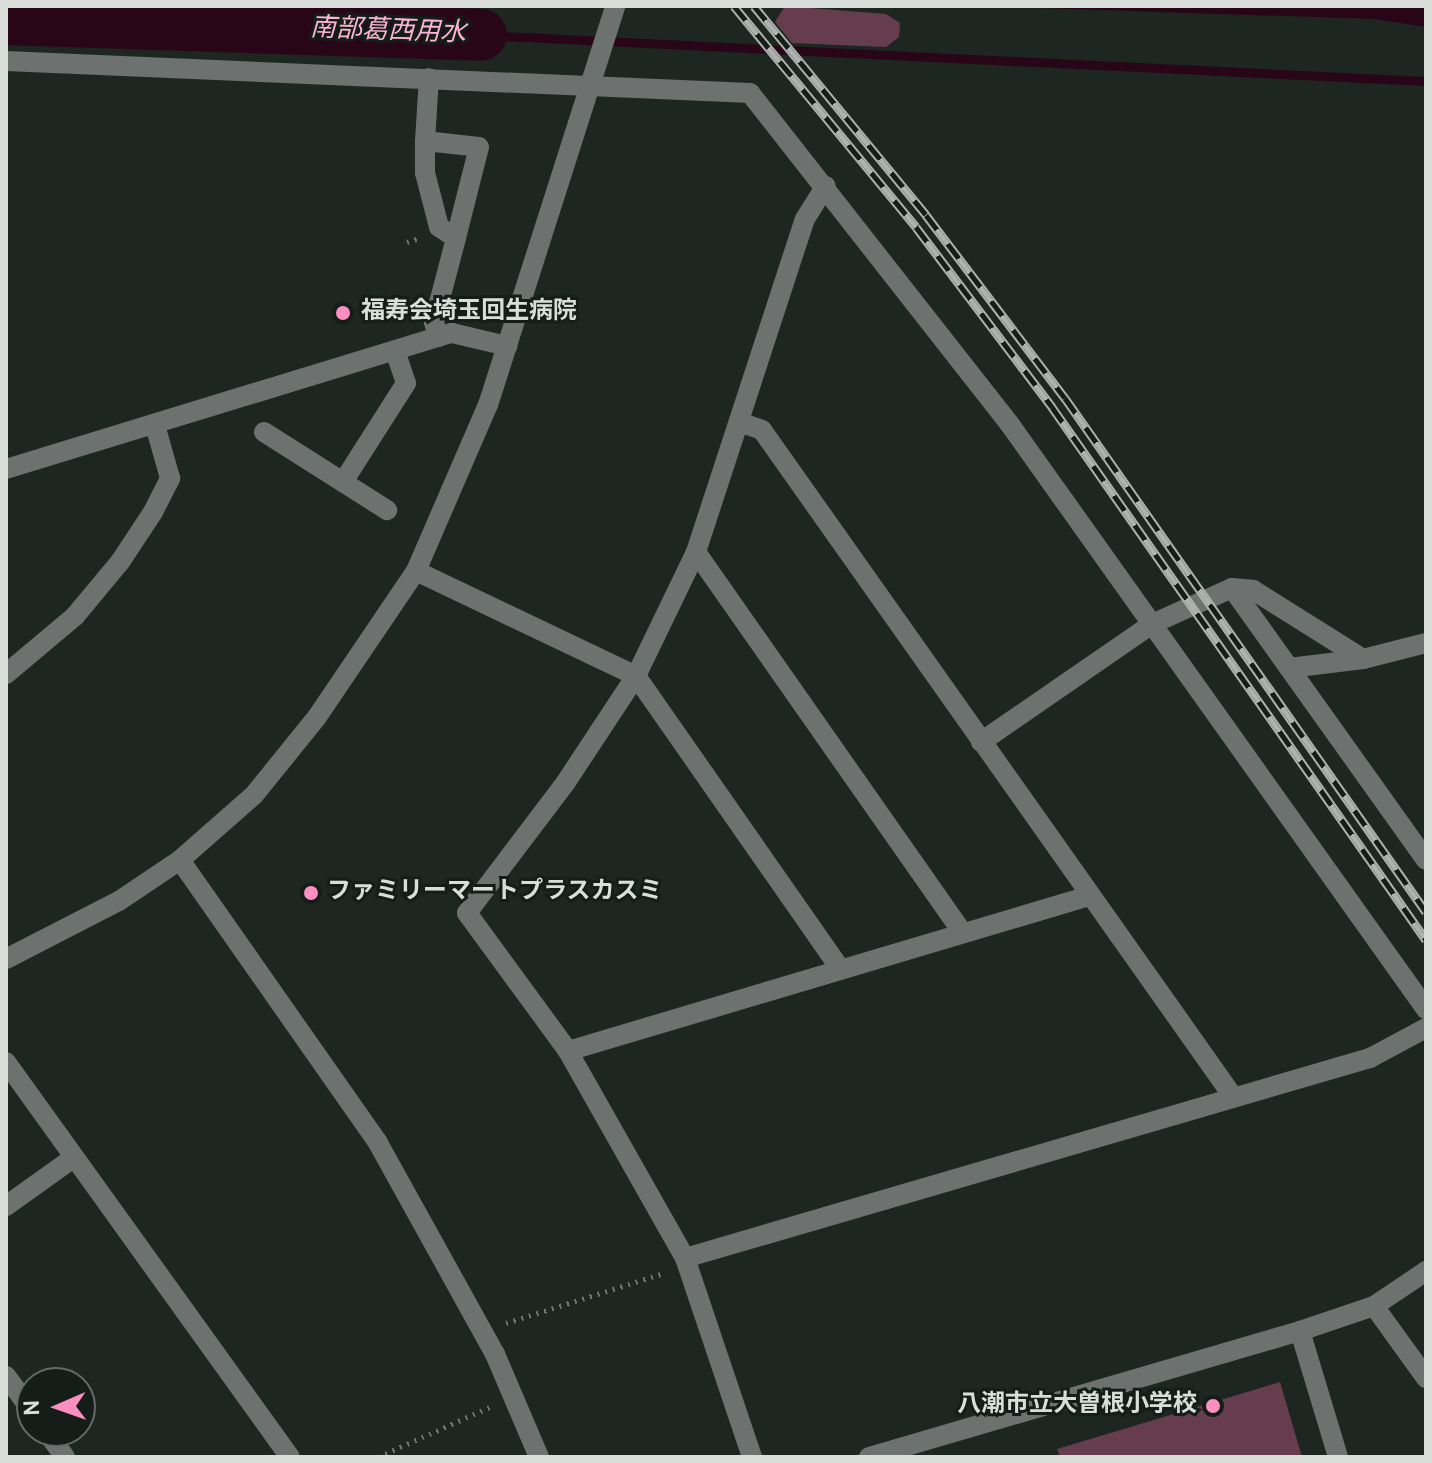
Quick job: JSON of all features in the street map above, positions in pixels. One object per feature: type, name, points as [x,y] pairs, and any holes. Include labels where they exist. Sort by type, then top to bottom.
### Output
[{"type":"street","points":[[6,959],[119,901],[180,860],[254,795],[317,717],[416,571],[455,488],[507,346],[614,8]]},
{"type":"street","points":[[6,61],[429,78],[593,78],[750,93],[826,186],[1011,426],[1426,1009]]},
{"type":"street","points":[[429,78],[425,173],[439,227],[456,238]]},
{"type":"street","points":[[425,141],[479,147],[434,322],[438,337]]},
{"type":"street","points":[[752,1457],[685,1258],[568,1051],[467,913],[566,782],[636,676],[696,552],[742,423],[805,219],[826,186]]},
{"type":"street","points":[[6,469],[452,333],[507,346]]},
{"type":"street","points":[[343,482],[406,383],[395,351]]},
{"type":"street","points":[[742,423],[762,430],[1232,1095]]},
{"type":"street","points":[[6,674],[75,616],[120,562],[153,512],[170,478],[155,425]]},
{"type":"street","points":[[264,432],[387,510]]},
{"type":"street","points":[[696,552],[962,932]]},
{"type":"street","points":[[416,571],[636,676],[840,968]]},
{"type":"street","points":[[981,742],[1152,624],[1232,588],[1253,590],[1363,659]]},
{"type":"street","points":[[1232,588],[1426,860]]},
{"type":"street","points":[[1289,668],[1363,659],[1426,643]]},
{"type":"street","points":[[180,860],[378,1143],[482,1331],[539,1457]]},
{"type":"street","points":[[568,1051],[1089,896]]},
{"type":"street","points":[[685,1258],[1232,1095],[1370,1058],[1426,1028]]},
{"type":"street","points":[[6,1062],[290,1457]]},
{"type":"street","points":[[6,1206],[73,1158]]},
{"type":"street","points":[[869,1457],[1300,1331],[1374,1306],[1426,1271]]},
{"type":"street","points":[[1374,1306],[1426,1378]]},
{"type":"street","points":[[1300,1331],[1338,1457]]},
{"type":"path","points":[[482,1331],[666,1273],[685,1258]]},
{"type":"path","points":[[378,1457],[490,1407]]},
{"type":"shaded area","points":[[785,6],[886,14],[900,23],[899,37],[886,47],[792,43],[775,22]]},
{"type":"shaded area","points":[[980,6],[1417,6],[1426,7],[1426,27],[1374,19]]},
{"type":"shaded area","points":[[1280,1382],[1302,1457],[1060,1457],[1057,1449]]},
{"type":"waterway","name":"南部葛西用水","points":[[6,19],[481,35]]},
{"type":"waterway","points":[[481,35],[1426,81]]},
{"type":"railway","points":[[734,6],[916,227],[1052,407],[1426,940]]},
{"type":"railway","points":[[754,6],[926,215],[1065,398],[1426,912]]},
{"type":"place","name":"福寿会埼玉回生病院","points":[[343,313]]},
{"type":"place","name":"ファミリーマートプラスカスミ","points":[[311,893]]},
{"type":"place","name":"八潮市立大曽根小学校","points":[[1213,1406]]}]
